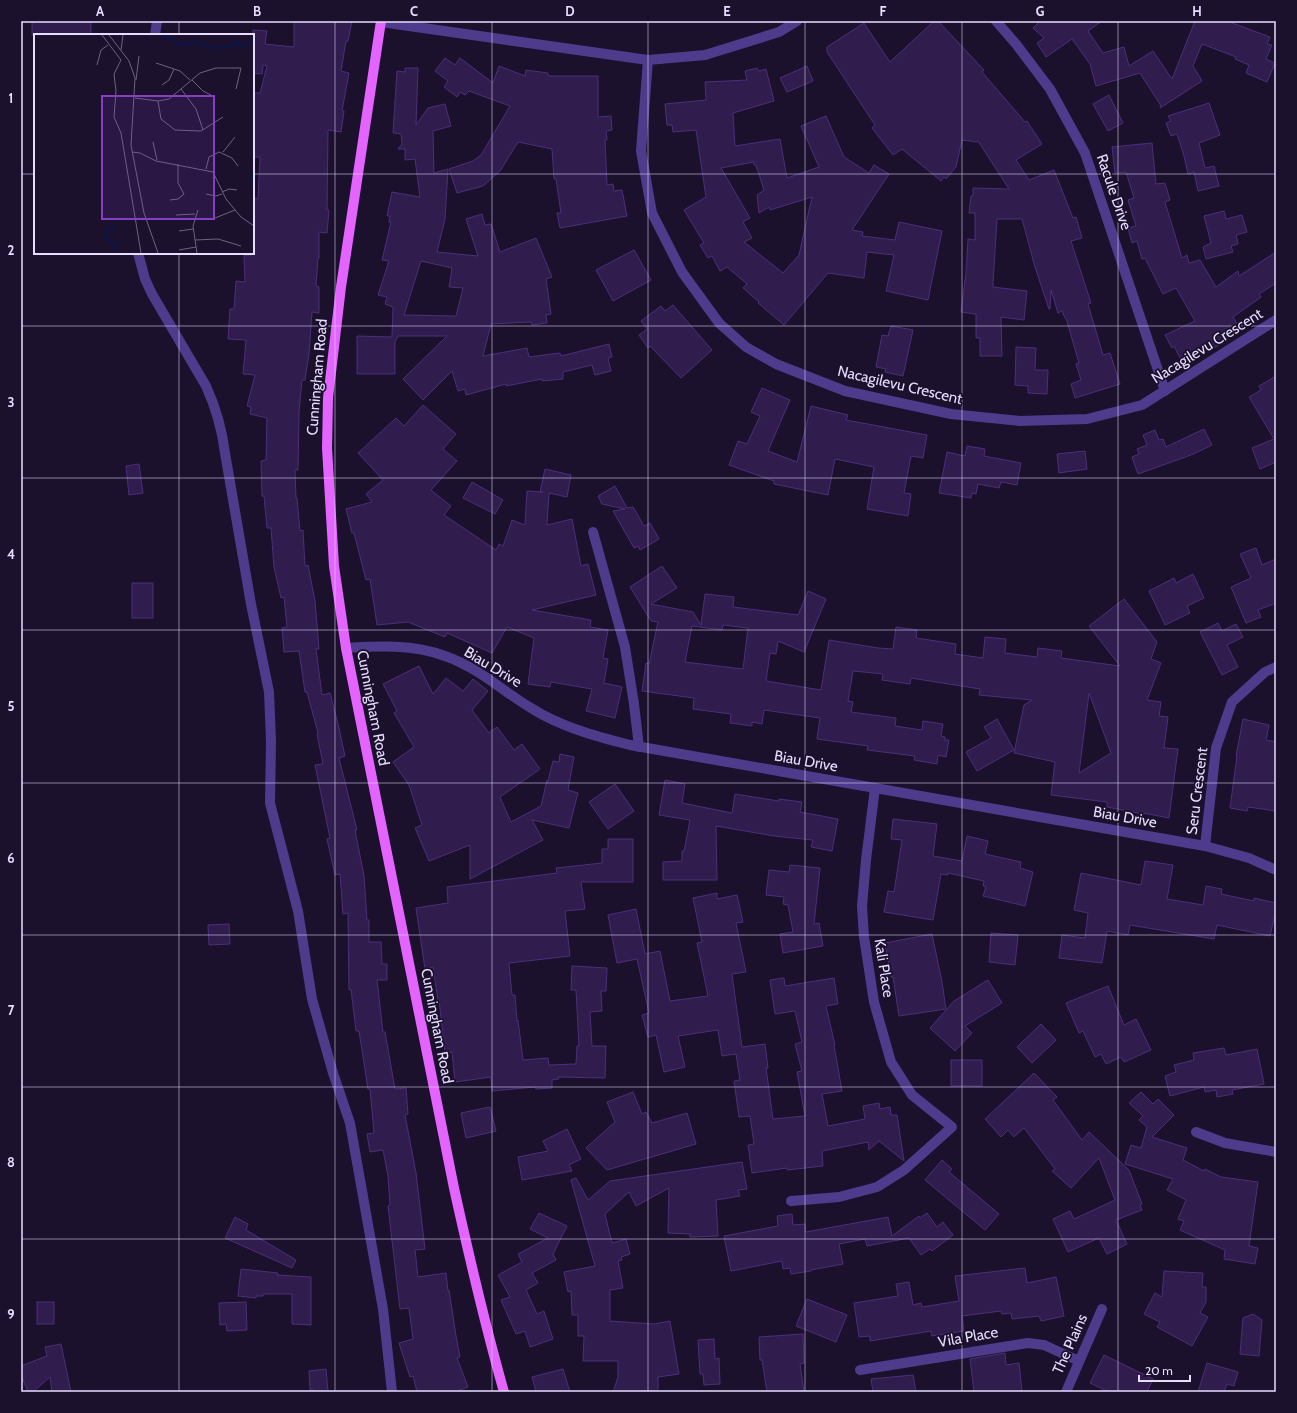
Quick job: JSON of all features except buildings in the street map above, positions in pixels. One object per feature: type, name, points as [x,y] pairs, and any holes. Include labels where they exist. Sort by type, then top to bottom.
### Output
[{"type":"main road","name":"Cunningham Road","points":[[381,22],[341,286],[328,398],[327,448],[334,566],[346,648],[454,1188],[492,1349],[504,1392]]},
{"type":"street","points":[[156,34],[157,21]]},
{"type":"street","points":[[381,22],[648,60],[705,55],[779,32],[797,21]]},
{"type":"street","name":"Racule Drive","points":[[996,21],[1016,44],[1050,89],[1085,153],[1165,391]]},
{"type":"street","name":"Nacagilevu Crescent","points":[[648,60],[641,151],[652,212],[682,272],[719,323],[746,346],[776,364],[845,391],[951,414],[1020,421],[1087,419],[1142,405],[1276,320]]},
{"type":"street","points":[[138,254],[145,279],[152,294],[213,400],[222,434],[251,604],[269,692],[271,741],[270,803],[298,911],[312,999],[333,1073],[350,1123],[383,1309],[392,1392]]},
{"type":"street","points":[[593,532],[625,647],[639,747]]},
{"type":"street","name":"Biau Drive","points":[[346,648],[386,646],[406,647],[445,656],[489,678],[531,708],[573,729],[639,747],[1205,846],[1248,858],[1276,870]]},
{"type":"street","name":"Seru Crescent","points":[[1205,846],[1216,748],[1232,702],[1265,672],[1276,667]]},
{"type":"street","name":"Kali Place","points":[[791,1201],[839,1197],[877,1187],[904,1170],[952,1127],[912,1096],[892,1062],[874,1002],[864,936],[862,906],[875,788]]},
{"type":"street","points":[[1196,1132],[1226,1143],[1276,1152]]},
{"type":"street","name":"The Plains","points":[[1066,1392],[1102,1309]]},
{"type":"street","name":"Vila Place","points":[[860,1370],[1028,1343],[1044,1345],[1079,1361]]}]
